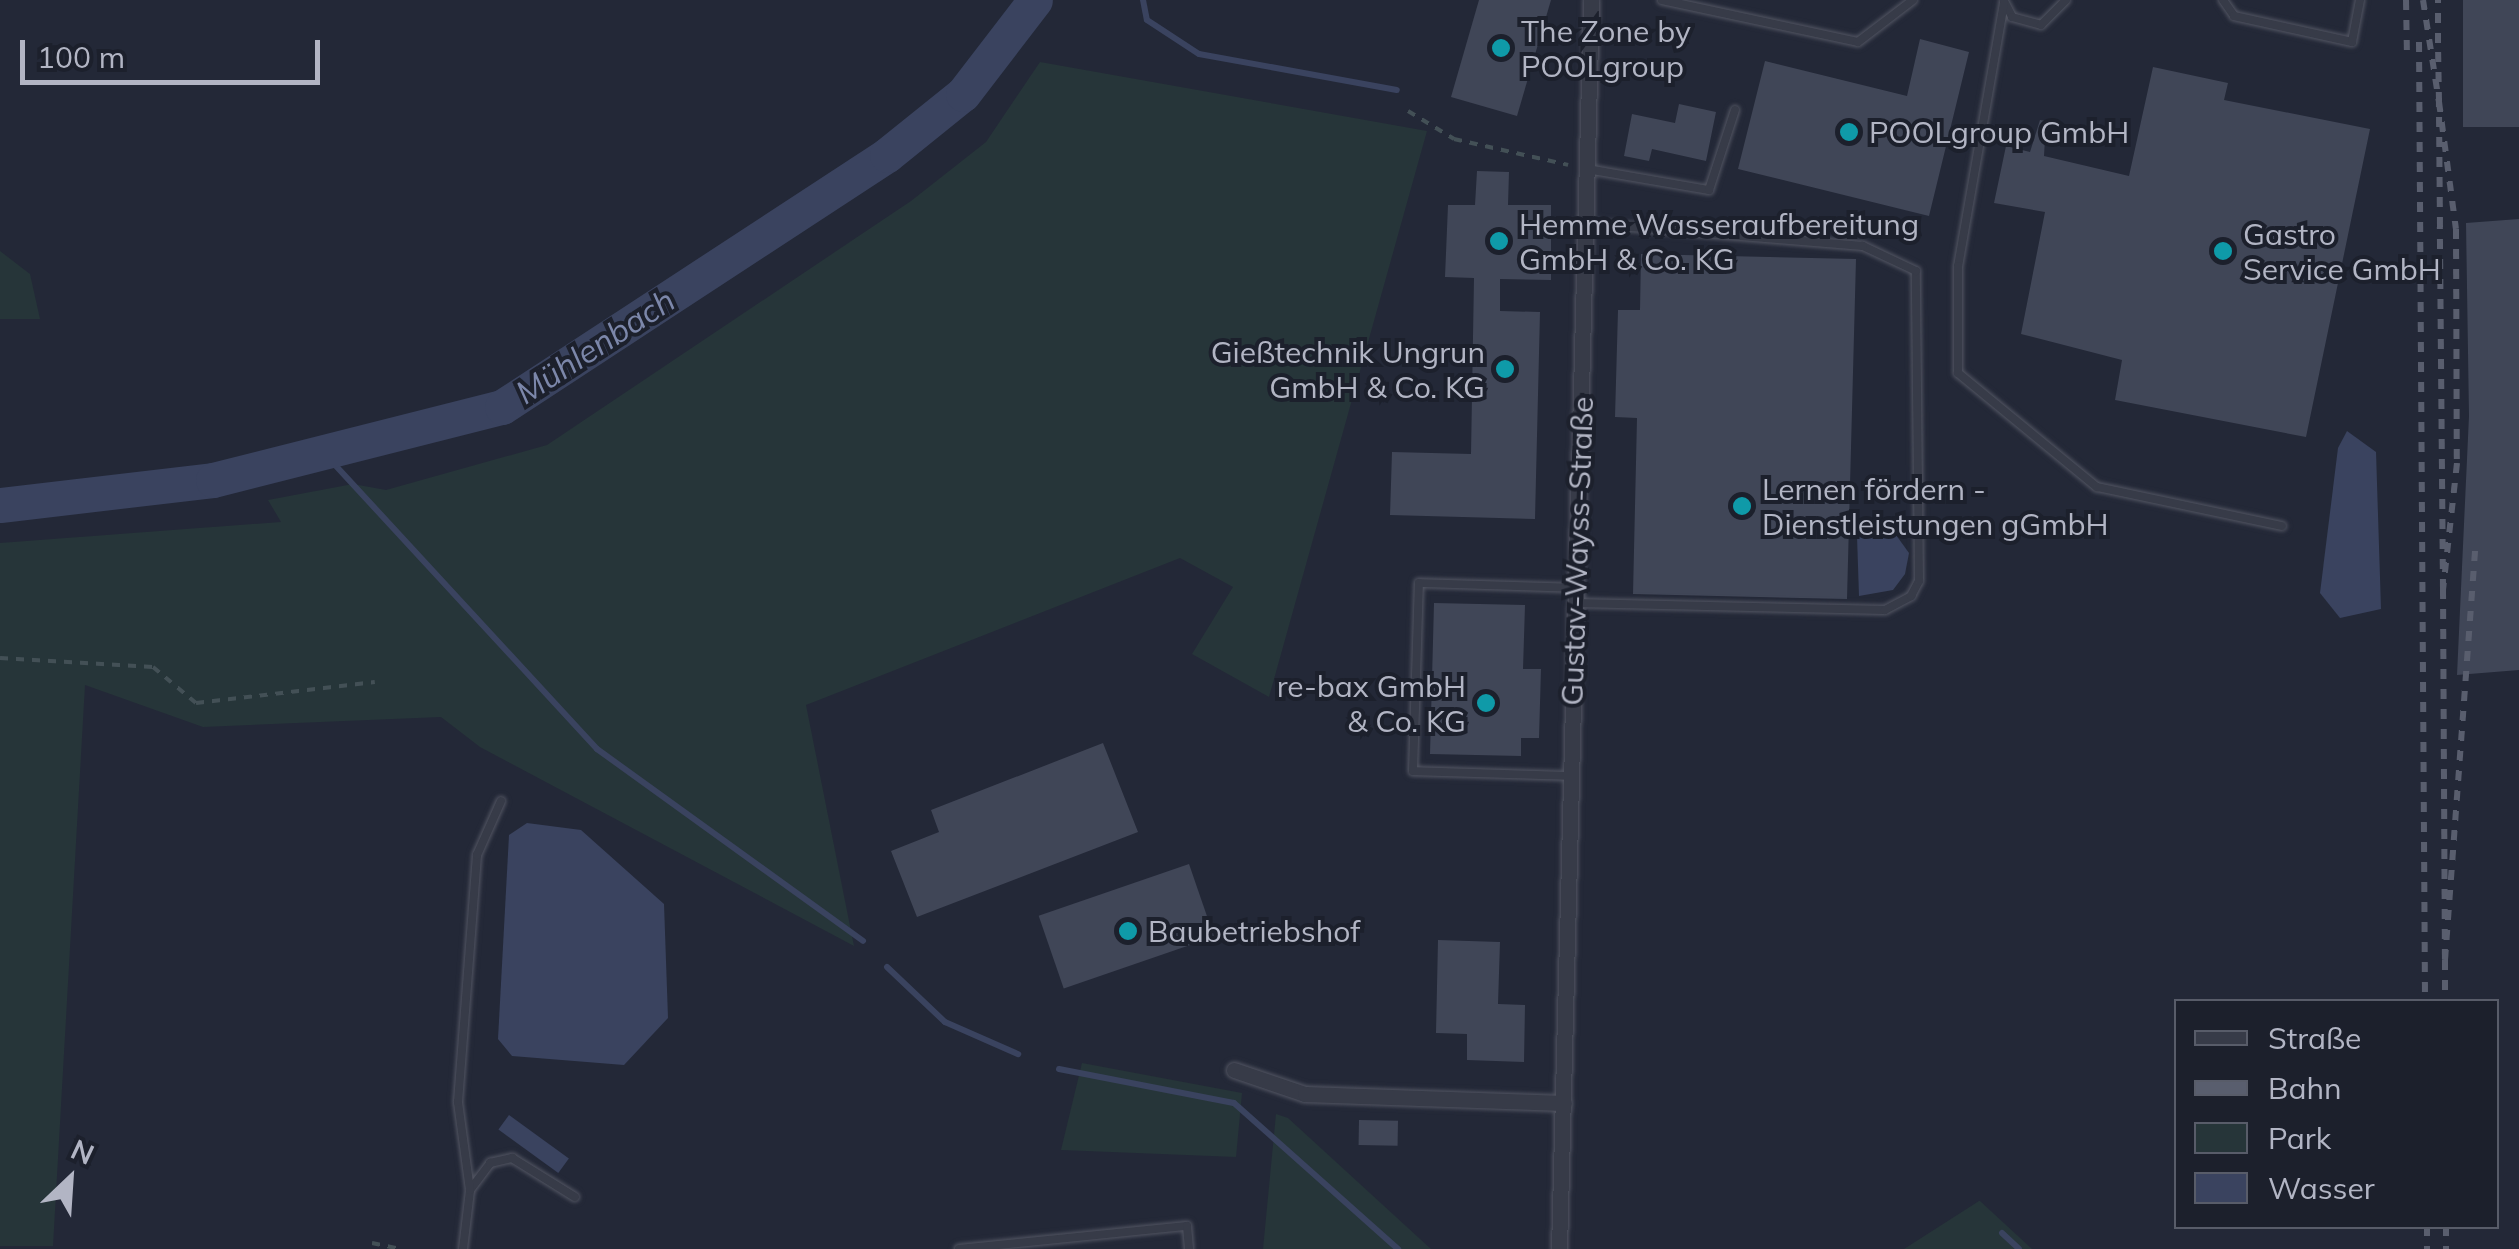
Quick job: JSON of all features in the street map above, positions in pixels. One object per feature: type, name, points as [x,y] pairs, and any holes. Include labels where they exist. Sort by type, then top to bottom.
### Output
[{"type":"street","name":"Gustav-Wayss-Straße","points":[[1560,1249],[1591,0]]},
{"type":"street","points":[[1234,1070],[1305,1094],[1564,1103]]},
{"type":"lane","points":[[1662,0],[1858,42],[1913,0]]},
{"type":"lane","points":[[2004,2],[2012,18],[2041,25],[2066,0]]},
{"type":"lane","points":[[2222,0],[2234,16],[2352,42],[2360,0]]},
{"type":"lane","points":[[2004,2],[1958,266],[1958,372],[2097,487],[2282,526]]},
{"type":"lane","points":[[1587,169],[1710,190],[1734,110]]},
{"type":"lane","points":[[1571,776],[1413,771],[1418,583],[1576,596],[1885,610],[1912,596],[1919,581],[1916,271],[1863,246],[1586,223]]},
{"type":"lane","points":[[463,1249],[470,1190],[458,1102],[476,855],[501,801]]},
{"type":"lane","points":[[470,1190],[490,1163],[512,1158],[575,1197]]},
{"type":"lane","points":[[959,1249],[958,1243],[1187,1226],[1189,1249]]},
{"type":"path","points":[[1408,111],[1454,139],[1587,169]]},
{"type":"path","points":[[0,658],[153,668],[196,703],[375,682]]},
{"type":"path","points":[[372,1243],[400,1249]]},
{"type":"green space","points":[[1040,62],[1427,131],[1269,697],[1192,654],[1233,587],[1180,558],[806,705],[854,946],[480,747],[441,717],[203,727],[85,685],[53,1246],[0,1246],[0,543],[281,522],[268,500],[353,484],[386,490],[547,445],[911,201],[986,142]]},
{"type":"green space","points":[[0,251],[30,274],[40,319],[0,319]]},
{"type":"green space","points":[[1082,1063],[1242,1093],[1236,1157],[1061,1150]]},
{"type":"green space","points":[[1276,1114],[1288,1118],[1431,1249],[1263,1249]]},
{"type":"green space","points":[[1979,1201],[2032,1249],[1904,1249]]},
{"type":"water","points":[[2347,431],[2376,452],[2381,609],[2340,618],[2320,593],[2338,448]]},
{"type":"water","points":[[1896,535],[1909,553],[1905,574],[1893,590],[1859,596],[1857,536]]},
{"type":"water","points":[[527,823],[581,830],[664,904],[668,1018],[624,1065],[512,1056],[498,1039],[509,835]]},
{"type":"water","points":[[509,1115],[569,1158],[558,1173],[498,1130]]},
{"type":"building","name":"The Zone by POOLgroup","points":[[1479,0],[1551,0],[1517,116],[1451,97]]},
{"type":"building","points":[[2463,0],[2519,0],[2519,127],[2463,127]]},
{"type":"building","name":"POOLgroup GmbH","points":[[1920,39],[1969,52],[1929,216],[1738,169],[1765,61],[1907,96]]},
{"type":"building","name":"Gastro Service GmbH","points":[[2153,67],[2228,83],[2224,100],[2370,129],[2306,437],[2115,400],[2122,360],[2021,334],[2045,212],[1994,203],[2006,146],[2030,152],[2040,120],[2046,121],[2044,156],[2129,176]]},
{"type":"building","points":[[1679,104],[1716,112],[1706,161],[1652,149],[1649,161],[1624,156],[1632,114],[1675,123]]},
{"type":"building","points":[[1477,171],[1509,172],[1508,205],[1551,205],[1551,280],[1500,279],[1500,311],[1540,312],[1535,519],[1390,515],[1392,452],[1471,454],[1474,278],[1445,277],[1448,205],[1475,205]]},
{"type":"building","points":[[2519,219],[2519,670],[2457,675],[2469,416],[2466,223]]},
{"type":"building","name":"Lernen fördern - Dienstleistungen gGmbH","points":[[1641,254],[1856,259],[1847,599],[1633,594],[1637,418],[1615,417],[1618,310],[1640,310]]},
{"type":"building","name":"re-bax GmbH & Co. KG","points":[[1434,603],[1525,605],[1523,669],[1541,669],[1539,738],[1521,738],[1521,756],[1430,754]]},
{"type":"building","points":[[1103,743],[1138,832],[917,917],[891,851],[939,832],[931,810]]},
{"type":"building","name":"Baubetriebshof","points":[[1189,864],[1214,937],[1064,989],[1039,916]]},
{"type":"building","points":[[1438,940],[1500,942],[1498,1004],[1525,1005],[1524,1062],[1467,1060],[1467,1034],[1436,1033]]},
{"type":"building","points":[[1359,1120],[1398,1121],[1398,1146],[1359,1145]]},
{"type":"waterway","name":"Mühlenbach","points":[[0,505],[213,480],[502,407],[887,155],[963,94],[1035,0]]},
{"type":"waterway","points":[[1143,0],[1147,20],[1199,54],[1397,90]]},
{"type":"waterway","points":[[324,453],[597,749],[863,941]]},
{"type":"waterway","points":[[887,967],[945,1022],[1018,1054]]},
{"type":"waterway","points":[[1059,1069],[1234,1103],[1398,1249]]},
{"type":"waterway","points":[[2002,1233],[2019,1249]]},
{"type":"railway","points":[[2406,0],[2407,60]]},
{"type":"railway","points":[[2423,0],[2439,102],[2456,229],[2457,463],[2443,589],[2439,102],[2438,43],[2438,0]]},
{"type":"railway","points":[[2419,42],[2425,999]]},
{"type":"railway","points":[[2443,589],[2445,960],[2476,542]]},
{"type":"railway","points":[[2445,960],[2445,999]]},
{"type":"railway","points":[[2427,1229],[2427,1249]]},
{"type":"railway","points":[[2446,1229],[2446,1249]]},
{"type":"place","name":"The Zone by POOLgroup","points":[[1501,48]]},
{"type":"place","name":"POOLgroup GmbH","points":[[1849,132]]},
{"type":"place","name":"Hemme Wasseraufbereitung GmbH & Co. KG","points":[[1499,241]]},
{"type":"place","name":"Gastro Service GmbH","points":[[2223,251]]},
{"type":"place","name":"Gießtechnik Ungrun GmbH & Co. KG","points":[[1505,369]]},
{"type":"place","name":"Lernen fördern - Dienstleistungen gGmbH","points":[[1742,506]]},
{"type":"place","name":"re-bax GmbH & Co. KG","points":[[1486,703]]},
{"type":"place","name":"Baubetriebshof","points":[[1128,931]]}]
